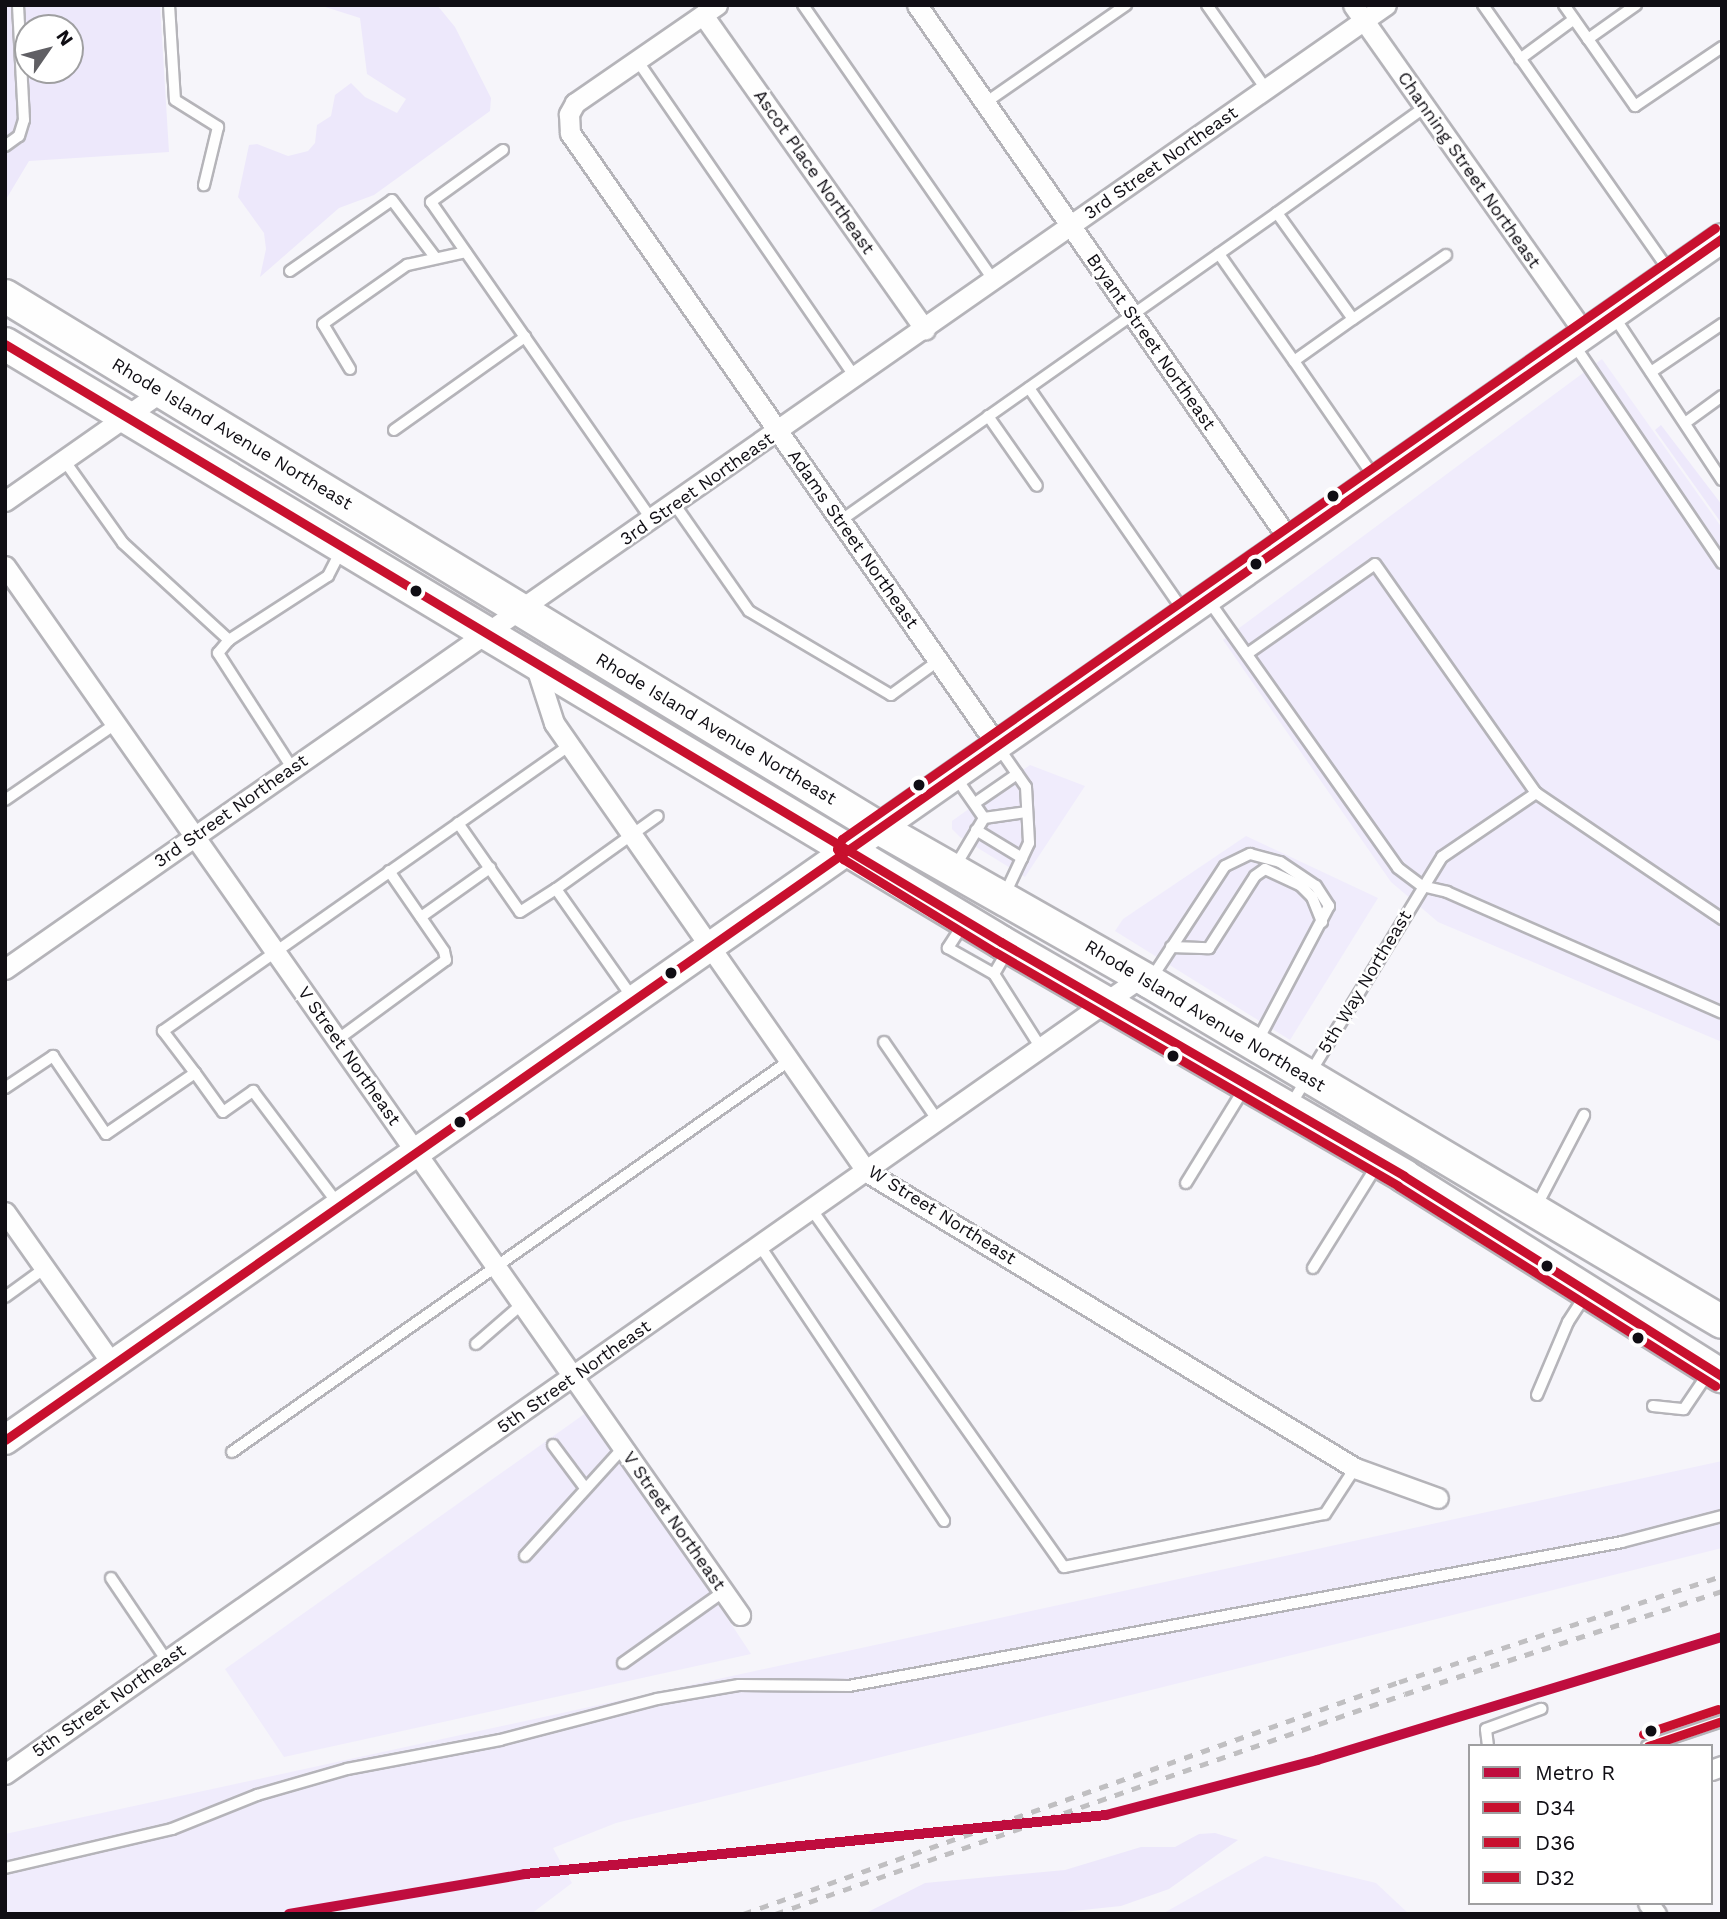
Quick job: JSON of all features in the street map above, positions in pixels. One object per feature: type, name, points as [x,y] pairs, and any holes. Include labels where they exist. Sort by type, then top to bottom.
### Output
[{"type":"main road","name":"Rhode Island Avenue Northeast","points":[[5,296],[879,828],[1145,979],[1533,1213],[1722,1322]]},
{"type":"main road","name":"Rhode Island Avenue Northeast","points":[[5,344],[129,415],[1009,947],[1107,1001],[1379,1161],[1716,1372]]},
{"type":"street","name":"Bryant Street Northeast","points":[[916,5],[1290,541]]},
{"type":"street","name":"3rd Street Northeast","points":[[5,969],[995,282],[1266,89],[1359,13],[1386,5]]},
{"type":"street","points":[[637,60],[710,10]]},
{"type":"street","name":"Ascot Place Northeast","points":[[710,10],[925,330]]},
{"type":"street","name":"Channing Street Northeast","points":[[1359,13],[1579,338]]},
{"type":"street","name":"Adams Street Northeast","points":[[637,60],[575,103],[568,126],[778,433],[997,745]]},
{"type":"street","points":[[5,1440],[1722,238]]},
{"type":"street","points":[[5,501],[162,391]]},
{"type":"street","name":"V Street Northeast","points":[[5,566],[740,1615]]},
{"type":"street","name":"W Street Northeast","points":[[533,660],[554,723],[867,1172],[1355,1468],[1438,1498]]},
{"type":"street","name":"5th Street Northeast","points":[[5,1774],[867,1172],[1107,1001],[1145,979]]},
{"type":"street","points":[[5,1212],[113,1365]]},
{"type":"lane","points":[[5,146],[19,136],[24,120],[18,5]]},
{"type":"lane","points":[[169,5],[175,100],[218,127],[204,185]]},
{"type":"lane","points":[[803,5],[995,282]]},
{"type":"lane","points":[[985,103],[1126,5]]},
{"type":"lane","points":[[1207,5],[1266,89]]},
{"type":"lane","points":[[1483,5],[1671,274]]},
{"type":"lane","points":[[1564,5],[1635,107],[1722,47]]},
{"type":"lane","points":[[1588,39],[1636,5]]},
{"type":"lane","points":[[1520,59],[1574,19]]},
{"type":"lane","points":[[637,60],[856,378]]},
{"type":"lane","points":[[840,521],[1425,107]]},
{"type":"lane","points":[[503,150],[431,202],[653,521]]},
{"type":"lane","points":[[290,271],[392,200],[435,257]]},
{"type":"lane","points":[[1277,213],[1353,319]]},
{"type":"lane","points":[[350,369],[324,332],[323,324],[407,265],[466,252]]},
{"type":"lane","points":[[1219,254],[1376,480]]},
{"type":"lane","points":[[1294,361],[1446,255]]},
{"type":"lane","points":[[1612,315],[1722,480]]},
{"type":"lane","points":[[1651,372],[1722,324]]},
{"type":"lane","points":[[394,430],[525,337]]},
{"type":"lane","points":[[1579,338],[1722,563]]},
{"type":"lane","points":[[1029,388],[1196,606],[1247,654],[1398,868],[1422,887],[1447,892],[1721,1013]]},
{"type":"lane","points":[[1685,423],[1722,396]]},
{"type":"lane","points":[[988,416],[1037,486]]},
{"type":"lane","points":[[64,460],[123,543],[229,640]]},
{"type":"lane","points":[[675,505],[749,611],[760,618],[891,695],[938,661]]},
{"type":"lane","points":[[292,768],[218,653],[229,640],[328,576],[344,545]]},
{"type":"lane","points":[[1247,654],[1375,564],[1536,793],[1722,919]]},
{"type":"lane","points":[[5,800],[115,724]]},
{"type":"lane","points":[[340,1206],[253,1091],[223,1112],[163,1031],[570,745]]},
{"type":"lane","points":[[997,745],[1026,786],[1029,844],[1003,898]]},
{"type":"lane","points":[[975,803],[1017,774]]},
{"type":"lane","points":[[954,775],[985,818]]},
{"type":"lane","name":"5th Way Northeast","points":[[1289,1108],[1442,857],[1536,793]]},
{"type":"lane","points":[[953,869],[985,818],[1026,812]]},
{"type":"lane","points":[[458,823],[520,912],[658,816]]},
{"type":"lane","points":[[976,830],[1022,858]]},
{"type":"lane","points":[[1145,979],[1171,947],[1224,866],[1250,854],[1280,862],[1317,886],[1329,906],[1255,1046]]},
{"type":"lane","points":[[421,917],[490,868]]},
{"type":"lane","points":[[1171,947],[1209,948],[1255,876],[1265,869],[1300,885],[1312,897],[1322,922]]},
{"type":"lane","points":[[337,1040],[446,960],[421,917],[389,871]]},
{"type":"lane","points":[[556,889],[634,1000]]},
{"type":"lane","points":[[965,920],[948,948],[994,974],[1041,1048]]},
{"type":"lane","points":[[994,974],[1009,947]]},
{"type":"lane","points":[[884,1042],[938,1121]]},
{"type":"lane","points":[[5,1088],[53,1056],[106,1134],[195,1073]]},
{"type":"lane","points":[[232,1452],[789,1061]]},
{"type":"lane","points":[[1186,1184],[1247,1084]]},
{"type":"lane","points":[[1533,1213],[1584,1115]]},
{"type":"lane","points":[[1313,1268],[1379,1161]]},
{"type":"lane","points":[[812,1210],[1064,1567],[1325,1514],[1355,1468]]},
{"type":"lane","points":[[761,1246],[944,1521]]},
{"type":"lane","points":[[5,1297],[45,1268]]},
{"type":"lane","points":[[1537,1395],[1568,1322],[1588,1290]]},
{"type":"lane","points":[[476,1344],[522,1304]]},
{"type":"lane","points":[[1653,1406],[1684,1409],[1716,1372]]},
{"type":"lane","points":[[553,1445],[585,1488]]},
{"type":"lane","points":[[525,1556],[623,1448]]},
{"type":"lane","points":[[5,1868],[172,1829],[257,1795],[347,1769],[499,1740],[657,1699],[739,1685],[849,1686],[1608,1544],[1722,1516]]},
{"type":"lane","points":[[111,1578],[167,1661]]},
{"type":"lane","points":[[623,1663],[723,1592]]},
{"type":"lane","points":[[1489,1744],[1486,1730],[1541,1709]]},
{"type":"lane","points":[[1653,1744],[1722,1721]]},
{"type":"shaded area","points":[[5,5],[160,5],[169,152],[29,161],[5,201]]},
{"type":"shaded area","points":[[319,5],[437,5],[455,27],[491,98],[490,111],[374,195],[339,208],[260,277],[266,249],[264,233],[238,197],[249,145],[257,144],[288,156],[308,151],[315,143],[317,125],[331,116],[335,95],[351,83],[365,97],[397,113],[406,99],[367,74],[360,18]]},
{"type":"shaded area","points":[[1602,359],[1722,528],[1722,1042],[1438,922],[1391,882],[1223,640]]},
{"type":"shaded area","points":[[1661,425],[1722,505],[1722,524],[1655,430]]},
{"type":"shaded area","points":[[1030,765],[1085,786],[1025,877],[960,837],[952,829],[952,821]]},
{"type":"shaded area","points":[[1246,836],[1378,898],[1290,1040],[1115,931],[1123,919]]},
{"type":"shaded area","points":[[590,1410],[751,1654],[284,1757],[225,1669]]},
{"type":"shaded area","points":[[1722,1461],[1722,1548],[616,1823],[553,1848],[572,1883],[531,1914],[5,1914],[5,1834]]},
{"type":"shaded area","points":[[1215,1833],[1238,1840],[1169,1889],[1121,1906],[1044,1914],[864,1914],[925,1883],[1065,1870],[1141,1847],[1175,1847],[1199,1834]]},
{"type":"shaded area","points":[[1265,1856],[1376,1883],[1409,1914],[1162,1914]]},
{"type":"railway","points":[[743,1914],[1399,1682],[1722,1576]]},
{"type":"railway","points":[[775,1914],[1405,1694],[1722,1591]]},
{"type":"metro line","name":"R","points":[[289,1914],[525,1874],[1106,1815],[1317,1760],[1722,1637]]},
{"type":"transit line","name":"D36","points":[[1715,228],[842,839],[837,849],[843,859],[995,952],[1398,1186],[1715,1386]]},
{"type":"transit line","name":"D34","points":[[5,1440],[1722,238]]},
{"type":"transit line","name":"D32","points":[[5,344],[1001,942],[1404,1176],[1722,1376]]},
{"type":"transit line","points":[[1643,1734],[1718,1709]]},
{"type":"transit line","points":[[1654,1744],[1722,1721]]}]
